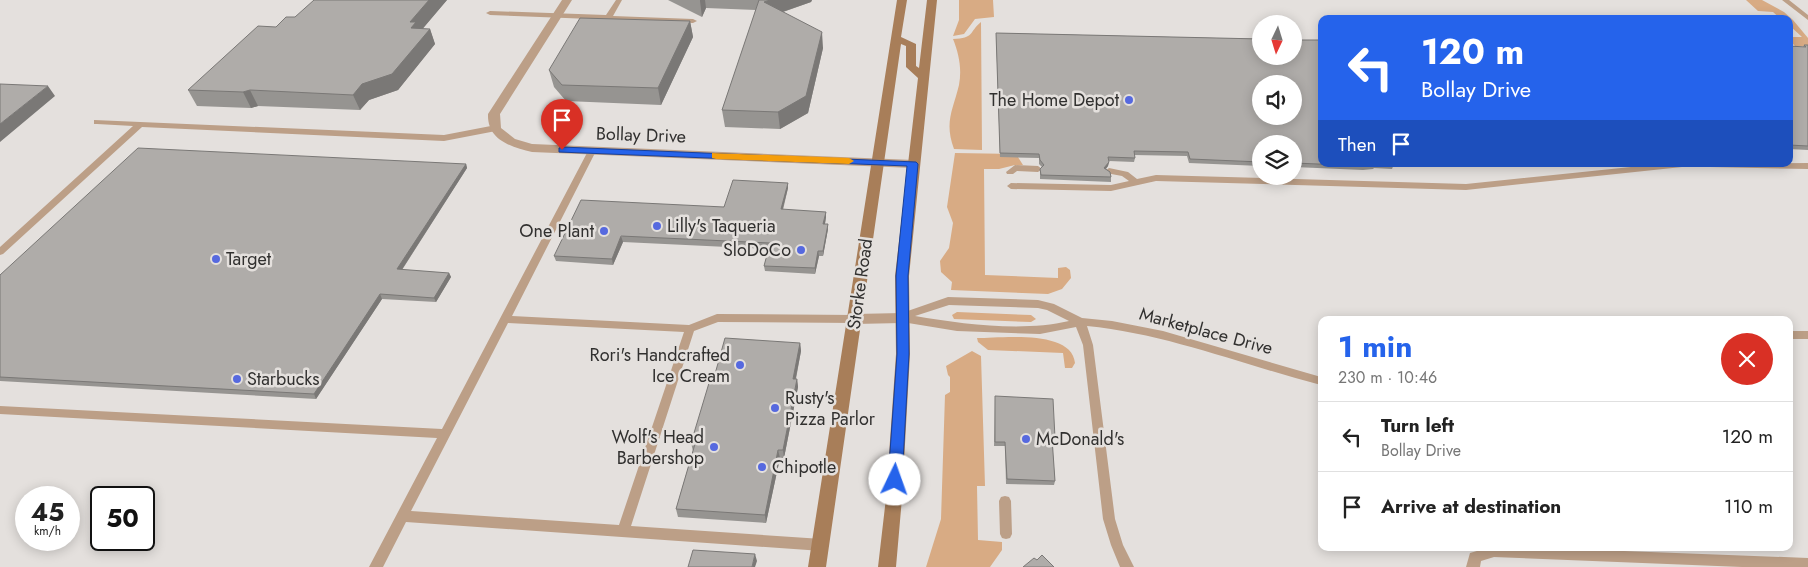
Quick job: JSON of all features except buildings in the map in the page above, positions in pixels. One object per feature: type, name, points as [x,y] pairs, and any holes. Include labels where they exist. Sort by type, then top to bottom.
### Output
[{"type":"main road","name":"Storke Road","points":[[817,567],[822,545],[902,0]]},
{"type":"main road","points":[[887,567],[894,498],[901,383],[902,276],[932,0]]},
{"type":"main road","points":[[896,40],[911,44],[911,67],[924,77]]},
{"type":"street","points":[[496,128],[493,122],[494,114],[567,0]]},
{"type":"street","name":"Bollay Drive","points":[[496,128],[506,140],[517,146],[592,151],[913,164]]},
{"type":"street","points":[[855,319],[902,318]]},
{"type":"lane","points":[[608,18],[619,0]]},
{"type":"lane","points":[[1785,0],[1808,18]]},
{"type":"lane","points":[[490,13],[693,21]]},
{"type":"lane","points":[[97,122],[444,138],[496,128]]},
{"type":"lane","points":[[0,252],[140,124]]},
{"type":"lane","points":[[376,567],[592,151]]},
{"type":"lane","points":[[1793,166],[1808,166]]},
{"type":"lane","points":[[1011,186],[1103,188],[1156,178],[1466,187],[1654,167]]},
{"type":"lane","points":[[1010,172],[1015,168],[1038,169]]},
{"type":"lane","points":[[1110,171],[1125,174],[1136,182]]},
{"type":"lane","name":"Marketplace Drive","points":[[902,318],[940,303],[956,301],[1038,304],[1050,307],[1080,322]]},
{"type":"lane","points":[[505,319],[690,329],[718,318],[855,319]]},
{"type":"lane","name":"Marketplace Drive","points":[[902,318],[957,327],[1040,330],[1080,322],[1112,325],[1162,334],[1318,379]]},
{"type":"lane","points":[[1080,322],[1088,345],[1109,519],[1117,545],[1127,567]]},
{"type":"lane","points":[[623,532],[690,329]]},
{"type":"lane","points":[[1793,335],[1808,335]]},
{"type":"lane","points":[[0,410],[445,434]]},
{"type":"lane","points":[[1005,501],[1006,534]]},
{"type":"lane","points":[[403,516],[822,545]]},
{"type":"lane","points":[[1473,567],[1475,557],[1494,552],[1808,564]]},
{"type":"shaded area","points":[[959,0],[993,0],[994,17],[975,19],[964,34],[953,36],[959,20]]},
{"type":"shaded area","points":[[1746,0],[1762,0],[1787,15],[1776,15],[1773,12],[1758,11]]},
{"type":"shaded area","points":[[1793,20],[1808,38],[1808,46],[1795,46],[1793,44],[1793,37],[1802,37],[1793,29]]},
{"type":"shaded area","points":[[981,22],[982,150],[954,149],[951,140],[950,116],[959,85],[960,67],[953,39],[968,36]]},
{"type":"shaded area","points":[[955,153],[1016,154],[1023,165],[999,169],[984,169],[985,275],[1058,278],[1058,268],[1066,267],[1070,270],[1071,278],[1062,289],[1048,294],[951,290],[952,282],[941,272],[940,261],[949,248],[953,223],[947,207]]},
{"type":"shaded area","points":[[957,312],[1031,315],[1036,319],[1031,322],[954,319],[952,315]]},
{"type":"shaded area","points":[[1018,337],[1049,340],[1062,345],[1071,352],[1075,363],[1072,368],[1065,368],[1063,353],[988,350],[978,342],[977,338]]},
{"type":"shaded area","points":[[972,351],[981,356],[985,486],[977,486],[978,540],[1002,542],[1002,550],[990,567],[926,567],[941,519],[945,395],[950,392],[950,377],[946,366]]},
{"type":"slow traffic","points":[[716,156],[849,161]]},
{"type":"place","name":"The Home Depot","points":[[1129,100]]},
{"type":"place","name":"Lilly's Taqueria","points":[[657,226]]},
{"type":"place","name":"One Plant","points":[[604,231]]},
{"type":"place","name":"SloDoCo","points":[[801,250]]},
{"type":"place","name":"Target","points":[[216,259]]},
{"type":"place","name":"Rori's Handcrafted Ice Cream","points":[[740,365]]},
{"type":"place","name":"Starbucks","points":[[237,379]]},
{"type":"place","name":"Rusty's Pizza Parlor","points":[[775,408]]},
{"type":"place","name":"McDonald's","points":[[1026,439]]},
{"type":"place","name":"Wolf's Head Barbershop","points":[[714,447]]},
{"type":"place","name":"Chipotle","points":[[762,467]]},
{"type":"route","points":[[562,150],[913,164],[902,276],[903,354],[895,480]]}]
